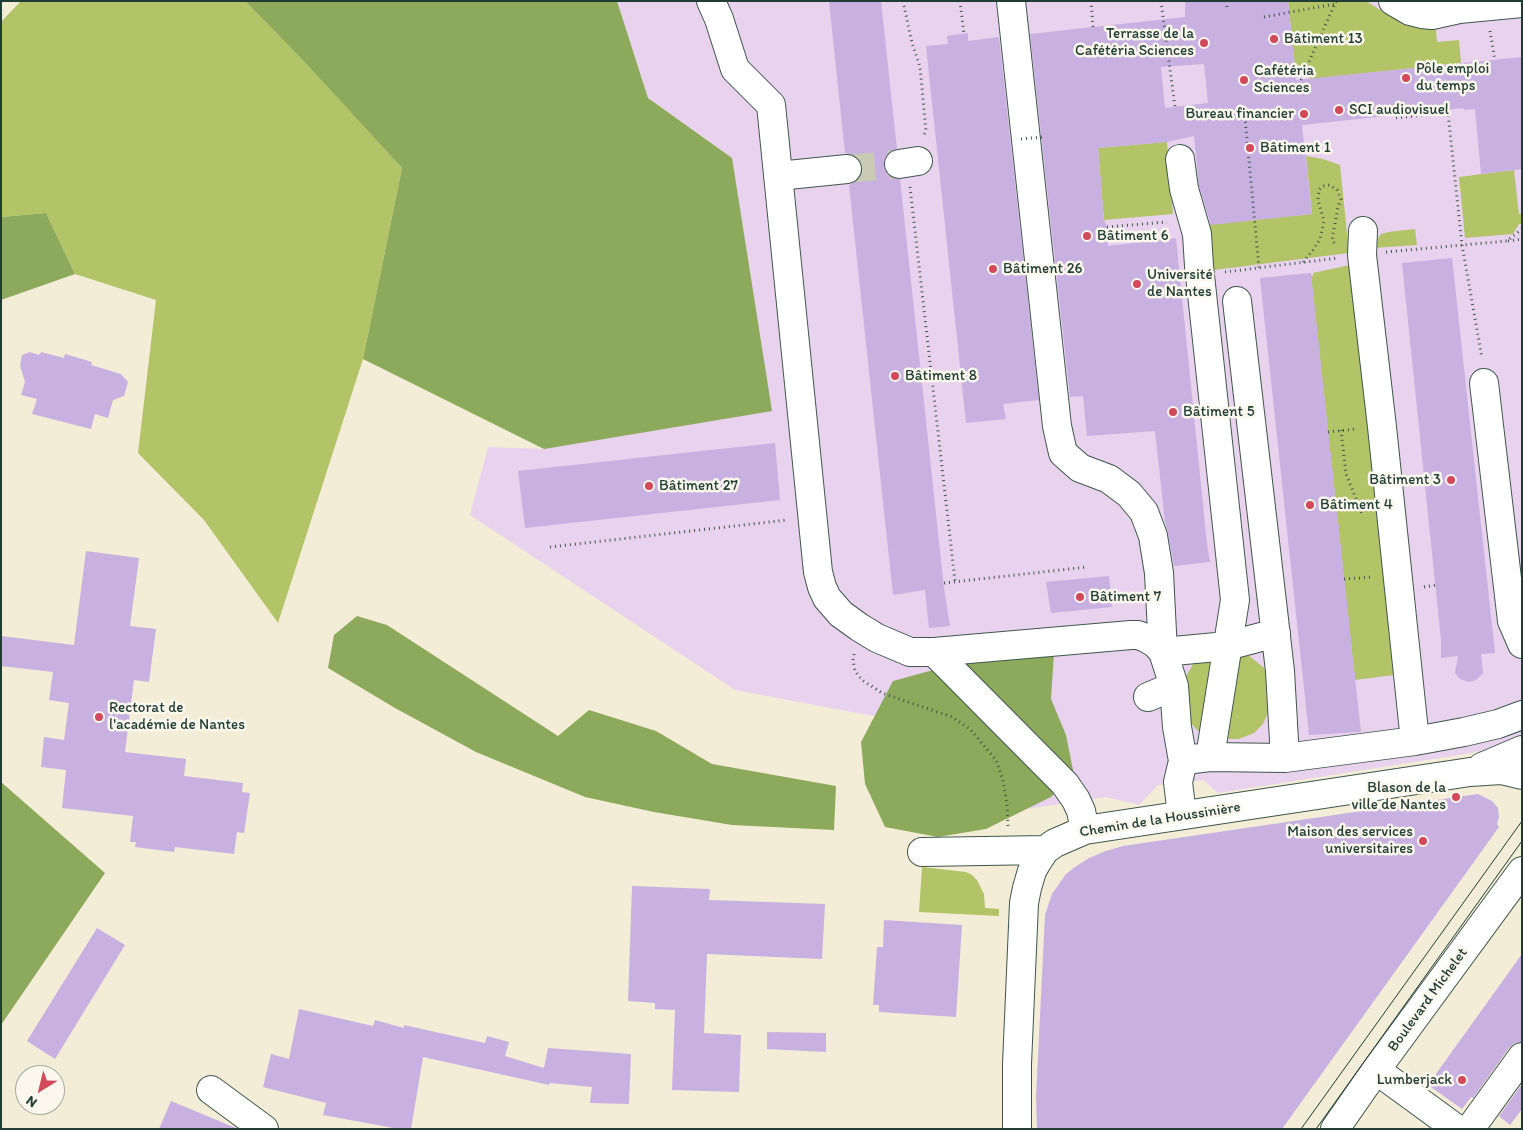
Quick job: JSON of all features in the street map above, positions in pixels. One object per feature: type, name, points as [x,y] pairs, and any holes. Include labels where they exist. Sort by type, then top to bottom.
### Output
[{"type":"street","points":[[711,1],[719,19],[735,69],[771,105],[818,572],[822,587],[832,605],[841,614],[877,638],[910,652],[934,652],[1131,635],[1146,638],[1156,644],[1163,652]]},
{"type":"street","points":[[1011,1],[1057,426],[1063,453],[1080,468],[1110,479],[1129,494],[1144,512],[1153,536],[1159,573],[1163,652],[1174,686],[1177,727],[1183,761],[1178,782],[1182,815]]},
{"type":"street","points":[[1393,1],[1410,11],[1432,15],[1458,9],[1522,3]]},
{"type":"street","points":[[1180,159],[1184,189],[1197,234],[1235,600],[1210,757]]},
{"type":"street","points":[[778,176],[847,169]]},
{"type":"street","points":[[1357,247],[1382,427],[1415,741]]},
{"type":"street","points":[[1237,301],[1280,671],[1285,758]]},
{"type":"street","points":[[1484,383],[1512,621],[1522,644]]},
{"type":"street","points":[[1163,652],[1227,646],[1276,633]]},
{"type":"street","points":[[934,652],[1065,784],[1081,811],[1085,830]]},
{"type":"street","points":[[1148,696],[1174,686]]},
{"type":"street","points":[[1183,761],[1210,757],[1285,758],[1415,741],[1498,724],[1522,715]]},
{"type":"street","name":"Chemin de la Houssinière","points":[[1470,772],[1522,750]]},
{"type":"street","name":"Chemin de la Houssinière","points":[[1017,1129],[1005,1062],[1033,945],[1024,903],[1032,870],[1045,850],[1055,843],[1085,830],[1470,772],[1515,770]]},
{"type":"street","points":[[922,852],[1045,850]]},
{"type":"street","name":"Boulevard Michelet","points":[[1335,1129],[1376,1070],[1522,872]]},
{"type":"street","points":[[1470,1129],[1522,1056]]},
{"type":"street","points":[[1376,1070],[1457,1129]]},
{"type":"street","points":[[211,1090],[264,1129]]},
{"type":"path","points":[[903,1],[912,43],[920,67],[926,131],[908,163],[956,581]]},
{"type":"path","points":[[960,1],[964,34]]},
{"type":"path","points":[[1091,1],[1093,27]]},
{"type":"path","points":[[1161,1],[1175,107]]},
{"type":"path","points":[[1226,1],[1227,7]]},
{"type":"path","points":[[1264,17],[1336,2]]},
{"type":"path","points":[[1301,80],[1336,2]]},
{"type":"path","points":[[1168,52],[1181,50]]},
{"type":"path","points":[[1244,107],[1259,268]]},
{"type":"path","points":[[1394,115],[1394,118],[1448,113],[1462,245],[1485,372],[1484,383]]},
{"type":"path","points":[[1021,139],[1043,137]]},
{"type":"path","points":[[1302,262],[1320,239],[1324,222],[1318,200],[1319,190],[1322,186],[1330,185],[1337,190],[1341,199],[1332,240],[1335,245],[1340,247],[1462,245],[1522,239]]},
{"type":"path","points":[[1106,227],[1193,220]]},
{"type":"path","points":[[1507,241],[1522,229]]},
{"type":"path","points":[[1200,275],[1302,262],[1357,247]]},
{"type":"path","points":[[550,548],[813,518]]},
{"type":"path","points":[[944,583],[1088,567]]},
{"type":"path","points":[[1344,579],[1368,577]]},
{"type":"path","points":[[859,627],[853,660],[855,671],[862,680],[882,693],[952,717],[970,729],[996,760],[1003,780],[1007,804],[1008,851]]},
{"type":"shaded area","name":"Université de Nantes","points":[[617,1],[1522,1],[1522,735],[1484,751],[1218,793],[1203,780],[1158,785],[1139,805],[1106,797],[1027,809],[935,811],[884,718],[735,690],[470,515],[488,447],[544,449],[732,158],[648,98]]},
{"type":"green space","points":[[21,1],[245,1],[303,59],[402,168],[363,359],[278,623],[204,520],[138,453],[156,300],[75,274],[46,213],[1,217],[1,22]]},
{"type":"green space","points":[[245,1],[617,1],[648,98],[732,158],[772,411],[544,449],[363,359],[402,168],[303,60]]},
{"type":"green space","points":[[1288,1],[1366,1],[1404,25],[1436,30],[1437,42],[1459,40],[1461,63],[1310,79],[1295,67]]},
{"type":"green space","points":[[1167,142],[1173,214],[1104,220],[1098,148]]},
{"type":"green space","points":[[1306,156],[1340,165],[1349,253],[1206,271],[1203,225],[1312,214]]},
{"type":"green space","points":[[1514,170],[1519,214],[1522,213],[1522,224],[1519,224],[1513,234],[1465,238],[1459,177]]},
{"type":"green space","points":[[46,213],[75,274],[1,300],[1,217]]},
{"type":"green space","points":[[1415,229],[1417,245],[1374,248],[1374,243],[1381,234]]},
{"type":"green space","points":[[1350,265],[1394,675],[1355,680],[1311,276],[1313,276],[1313,273]]},
{"type":"green space","points":[[357,616],[387,625],[558,736],[589,710],[656,731],[712,764],[836,786],[834,830],[732,825],[654,812],[585,797],[476,752],[395,708],[328,668],[334,635]]},
{"type":"green space","points":[[1219,651],[1205,735],[1197,730],[1189,721],[1183,682],[1193,664],[1199,659]]},
{"type":"green space","points":[[1238,651],[1248,655],[1264,668],[1271,683],[1272,703],[1263,724],[1254,733],[1239,739],[1228,739]]},
{"type":"green space","points":[[1054,653],[1051,699],[1066,735],[1074,775],[1051,797],[986,829],[938,837],[885,827],[865,784],[861,742],[893,681],[966,661]]},
{"type":"green space","points":[[1,782],[105,873],[1,1025]]},
{"type":"green space","points":[[922,867],[966,872],[972,875],[977,880],[984,894],[985,908],[999,909],[999,916],[919,912]]},
{"type":"building","name":"Bâtiment 8","points":[[829,1],[881,1],[897,149],[889,152],[885,158],[884,166],[887,174],[893,178],[900,179],[944,588],[950,626],[929,628],[925,590],[893,595],[849,185],[856,182],[861,176],[862,167],[854,155],[845,153]]},
{"type":"building","points":[[1185,1],[1288,1],[1295,67],[1297,67],[1296,80],[1522,57],[1522,169],[1481,174],[1475,109],[1464,110],[1463,108],[1302,125],[1312,214],[1211,225],[1199,186],[1194,136],[1167,142],[1098,148],[1108,246],[1176,238],[1210,562],[1174,566],[1165,522],[1155,431],[1087,436],[1083,396],[1070,397],[1030,34],[1185,17]],"holes":[[[1204,64],[1208,103],[1165,108],[1161,67]]]},
{"type":"building","name":"Bâtiment 26","points":[[968,33],[968,41],[999,37],[1039,400],[1003,404],[1006,419],[966,423],[926,46],[948,44],[947,36]]},
{"type":"building","name":"Bâtiment 3","points":[[1452,258],[1495,653],[1481,654],[1483,673],[1476,680],[1469,682],[1460,679],[1455,673],[1458,656],[1441,658],[1441,640],[1402,263]]},
{"type":"building","name":"Bâtiment 4","points":[[1311,273],[1361,732],[1309,735],[1260,278]]},
{"type":"building","points":[[30,352],[39,355],[41,352],[64,358],[65,354],[92,362],[91,365],[121,374],[128,382],[124,396],[113,400],[108,418],[95,414],[91,429],[32,414],[37,399],[21,395],[25,382],[20,366],[22,355]]},
{"type":"building","name":"Bâtiment 27","points":[[775,443],[780,500],[525,528],[518,471]]},
{"type":"building","name":"Rectorat de l'académie de Nantes","points":[[86,551],[139,558],[130,626],[156,629],[149,682],[134,680],[125,752],[186,759],[184,776],[243,783],[242,792],[250,793],[244,833],[237,832],[234,854],[175,847],[174,852],[135,847],[136,842],[130,842],[133,816],[62,808],[66,770],[41,767],[44,737],[64,740],[69,703],[49,700],[53,672],[1,666],[1,636],[74,645]]},
{"type":"building","name":"Bâtiment 7","points":[[1109,576],[1112,607],[1051,613],[1046,582]]},
{"type":"building","points":[[1478,794],[1492,801],[1498,808],[1499,817],[1497,824],[1499,827],[1282,1129],[1037,1129],[1036,1097],[1045,915],[1052,894],[1066,874],[1075,867],[1089,858],[1123,846]]},
{"type":"building","points":[[632,886],[710,889],[709,900],[825,904],[822,959],[707,954],[704,1033],[741,1035],[739,1092],[672,1090],[675,1010],[655,1009],[655,1003],[628,1001]]},
{"type":"building","points":[[884,920],[962,925],[956,1017],[879,1012],[879,1005],[873,1005],[877,947],[883,947]]},
{"type":"building","points":[[97,928],[125,945],[55,1059],[27,1041]]},
{"type":"building","points":[[1522,954],[1522,1042],[1515,1043],[1509,1048],[1473,1098],[1471,1097],[1462,1109],[1428,1085]]},
{"type":"building","points":[[299,1009],[373,1026],[375,1020],[404,1028],[404,1025],[485,1043],[487,1036],[509,1042],[505,1056],[544,1068],[548,1048],[631,1054],[629,1104],[590,1103],[592,1087],[550,1083],[549,1085],[423,1057],[411,1129],[399,1129],[323,1115],[326,1103],[263,1087],[271,1054],[289,1059]]},
{"type":"building","points":[[767,1032],[826,1033],[826,1052],[767,1049]]},
{"type":"building","points":[[1522,1084],[1522,1109],[1510,1125],[1499,1116]]},
{"type":"building","points":[[171,1101],[236,1128],[236,1129],[159,1129]]},
{"type":"tunnel","points":[[847,169],[899,164]]},
{"type":"tram line","points":[[1301,1129],[1522,821]]},
{"type":"tram line","points":[[1316,1129],[1522,841]]},
{"type":"place","name":"Bâtiment 13","points":[[1274,39]]},
{"type":"place","name":"Terrasse de la Cafétéria Sciences","points":[[1204,43]]},
{"type":"place","name":"Pôle emploi du temps","points":[[1406,78]]},
{"type":"place","name":"Cafétéria Sciences","points":[[1244,80]]},
{"type":"place","name":"SCI audiovisuel","points":[[1339,110]]},
{"type":"place","name":"Bureau financier","points":[[1304,114]]},
{"type":"place","name":"Bâtiment 1","points":[[1250,148]]},
{"type":"place","name":"Bâtiment 6","points":[[1087,236]]},
{"type":"place","name":"Bâtiment 26","points":[[993,269]]},
{"type":"place","name":"Université de Nantes","points":[[1137,284]]},
{"type":"place","name":"Bâtiment 8","points":[[895,376]]},
{"type":"place","name":"Bâtiment 5","points":[[1173,412]]},
{"type":"place","name":"Bâtiment 3","points":[[1451,480]]},
{"type":"place","name":"Bâtiment 27","points":[[649,486]]},
{"type":"place","name":"Bâtiment 4","points":[[1310,505]]},
{"type":"place","name":"Bâtiment 7","points":[[1080,597]]},
{"type":"place","name":"Rectorat de l'académie de Nantes","points":[[99,717]]},
{"type":"place","name":"Blason de la ville de Nantes","points":[[1456,797]]},
{"type":"place","name":"Maison des services universitaires","points":[[1423,841]]},
{"type":"place","name":"Lumberjack","points":[[1462,1080]]}]
